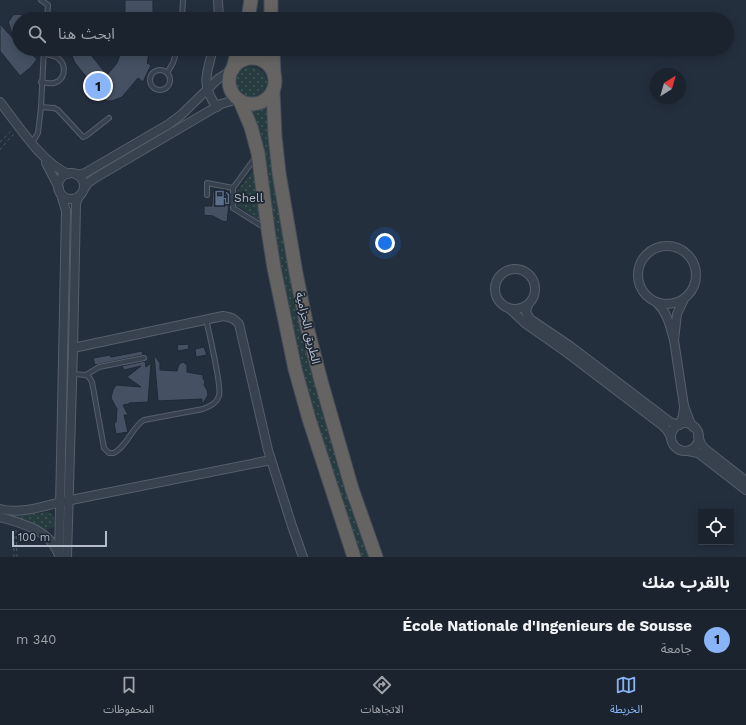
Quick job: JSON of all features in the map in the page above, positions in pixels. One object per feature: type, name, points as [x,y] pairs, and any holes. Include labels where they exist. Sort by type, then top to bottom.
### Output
[{"type":"highway","points":[[249,12],[251,0]]},
{"type":"highway","points":[[270,0],[271,12]]},
{"type":"highway","name":"الطريق الحزامية","points":[[236,56],[229,82],[230,89],[239,100],[251,127],[258,153],[268,230],[285,324],[295,369],[309,419],[354,557]]},
{"type":"highway","name":"الطريق الحزامية","points":[[273,56],[275,136],[279,173],[307,327],[326,402],[352,489],[376,557]]},
{"type":"highway","points":[[233,69],[238,63],[252,58],[266,63],[271,68],[274,75]]},
{"type":"highway","points":[[239,100],[252,104],[259,104],[265,101],[273,91]]},
{"type":"street","points":[[218,0],[219,12]]},
{"type":"street","points":[[211,56],[206,76],[207,90],[209,96],[217,107]]},
{"type":"street","points":[[62,556],[60,532],[64,501],[74,348],[77,200],[88,183],[146,143],[159,131],[181,115],[218,80],[233,69]]},
{"type":"street","points":[[0,102],[32,143],[55,167],[72,174],[83,181],[82,192],[73,199],[69,199],[60,191],[60,180],[65,175],[72,174],[86,173],[229,101],[239,100]]},
{"type":"street","points":[[41,153],[55,178],[66,210],[64,501],[67,524],[62,556]]},
{"type":"street","points":[[656,303],[668,304],[679,302],[688,295],[694,286],[696,275],[694,264],[687,254],[672,246],[660,246],[654,248],[645,255],[637,271],[638,282],[640,288],[647,297],[664,309],[667,316],[674,340],[684,406],[690,422],[697,432],[699,441],[704,449],[746,481]]},
{"type":"street","points":[[519,269],[526,271],[535,282],[535,294],[532,301],[528,305],[517,310],[510,309],[503,306],[498,300],[495,294],[495,286],[500,276],[506,271],[519,269]]},
{"type":"street","points":[[674,340],[677,314],[684,299]]},
{"type":"street","points":[[528,305],[526,312],[530,319],[570,346],[670,422],[679,425],[685,424],[693,427]]},
{"type":"street","points":[[510,309],[526,324],[566,352],[662,425],[667,430],[676,448],[698,453],[746,490]]},
{"type":"street","points":[[74,348],[223,316],[236,320],[239,324],[271,460],[303,557]]},
{"type":"street","points":[[671,437],[672,431],[679,425],[683,416],[684,406]]},
{"type":"street","points":[[688,451],[694,447],[698,440],[698,436]]},
{"type":"street","points":[[0,508],[15,512],[271,460]]},
{"type":"street","points":[[0,517],[25,524],[49,534],[60,532],[67,524]]},
{"type":"street","points":[[39,531],[51,541],[62,556]]},
{"type":"lane","points":[[41,0],[48,2],[47,12]]},
{"type":"lane","points":[[182,12],[183,0]]},
{"type":"lane","points":[[32,143],[38,133],[44,56]]},
{"type":"lane","points":[[41,82],[57,82],[63,75],[64,67],[59,59],[53,56]]},
{"type":"lane","points":[[167,73],[176,56]]},
{"type":"lane","points":[[162,70],[167,73],[170,78],[165,88],[157,89],[151,85],[150,77],[154,71],[162,70]]},
{"type":"lane","points":[[41,107],[54,108],[58,110],[83,137],[109,118]]},
{"type":"lane","points":[[258,153],[253,163],[233,188],[233,208],[268,230]]},
{"type":"lane","points":[[207,195],[207,183],[233,188]]},
{"type":"lane","points":[[86,375],[92,382],[104,448],[109,453],[114,453],[127,441],[138,424],[144,420],[203,409],[209,407],[216,401],[220,389],[206,319]]},
{"type":"lane","points":[[72,374],[86,375],[99,367],[144,358]]},
{"type":"path","points":[[0,142],[13,130]]},
{"type":"path","points":[[0,150],[16,133]]},
{"type":"path","points":[[16,528],[18,538],[17,557]]},
{"type":"path","points":[[14,557],[14,538],[16,534]]},
{"type":"green space","points":[[248,67],[254,67],[264,74],[267,83],[266,89],[260,96],[254,99],[248,99],[238,92],[235,86],[235,80],[242,70]]},
{"type":"green space","points":[[269,106],[276,193],[299,321],[312,376],[324,417],[369,557],[357,557],[300,373],[246,111],[257,110]]},
{"type":"green space","points":[[254,170],[261,217],[257,219],[234,203],[234,196]]},
{"type":"green space","points":[[0,512],[16,516],[48,512],[53,515],[55,524],[52,528],[43,530],[29,522],[0,514]]},
{"type":"building","points":[[125,0],[153,0],[153,12],[125,12]]},
{"type":"building","points":[[12,16],[12,34],[8,21]]},
{"type":"building","points":[[0,24],[12,37],[12,56],[33,56],[37,59],[31,67],[20,76],[0,51]]},
{"type":"building","points":[[72,56],[92,56],[107,75],[117,63],[120,56],[148,56],[147,63],[151,65],[143,82],[138,78],[122,97],[112,101],[107,101],[100,96],[99,98],[90,87],[93,85],[75,63]]},
{"type":"building","points":[[213,191],[230,193],[227,222],[213,216],[204,215],[204,206],[212,206]]},
{"type":"building","points":[[188,344],[189,349],[178,351],[177,345]]},
{"type":"building","points":[[204,347],[207,355],[196,357],[195,349]]},
{"type":"building","points":[[142,351],[143,355],[95,365],[93,358],[110,355],[111,357]]},
{"type":"building","points":[[154,355],[160,363],[160,370],[177,371],[179,364],[183,362],[187,365],[187,372],[203,375],[203,379],[205,381],[204,385],[208,395],[202,405],[202,399],[158,401]]},
{"type":"building","points":[[145,361],[146,367],[151,363],[148,402],[129,403],[123,405],[128,415],[124,415],[128,432],[116,434],[114,423],[116,422],[117,409],[111,398],[113,390],[116,385],[141,387],[127,377],[141,366],[124,370],[122,366]]},
{"type":"place","name":"École Nationale d'Ingenieurs de Sousse","points":[[98,86]]},
{"type":"place","name":"Shell","points":[[222,198]]}]
